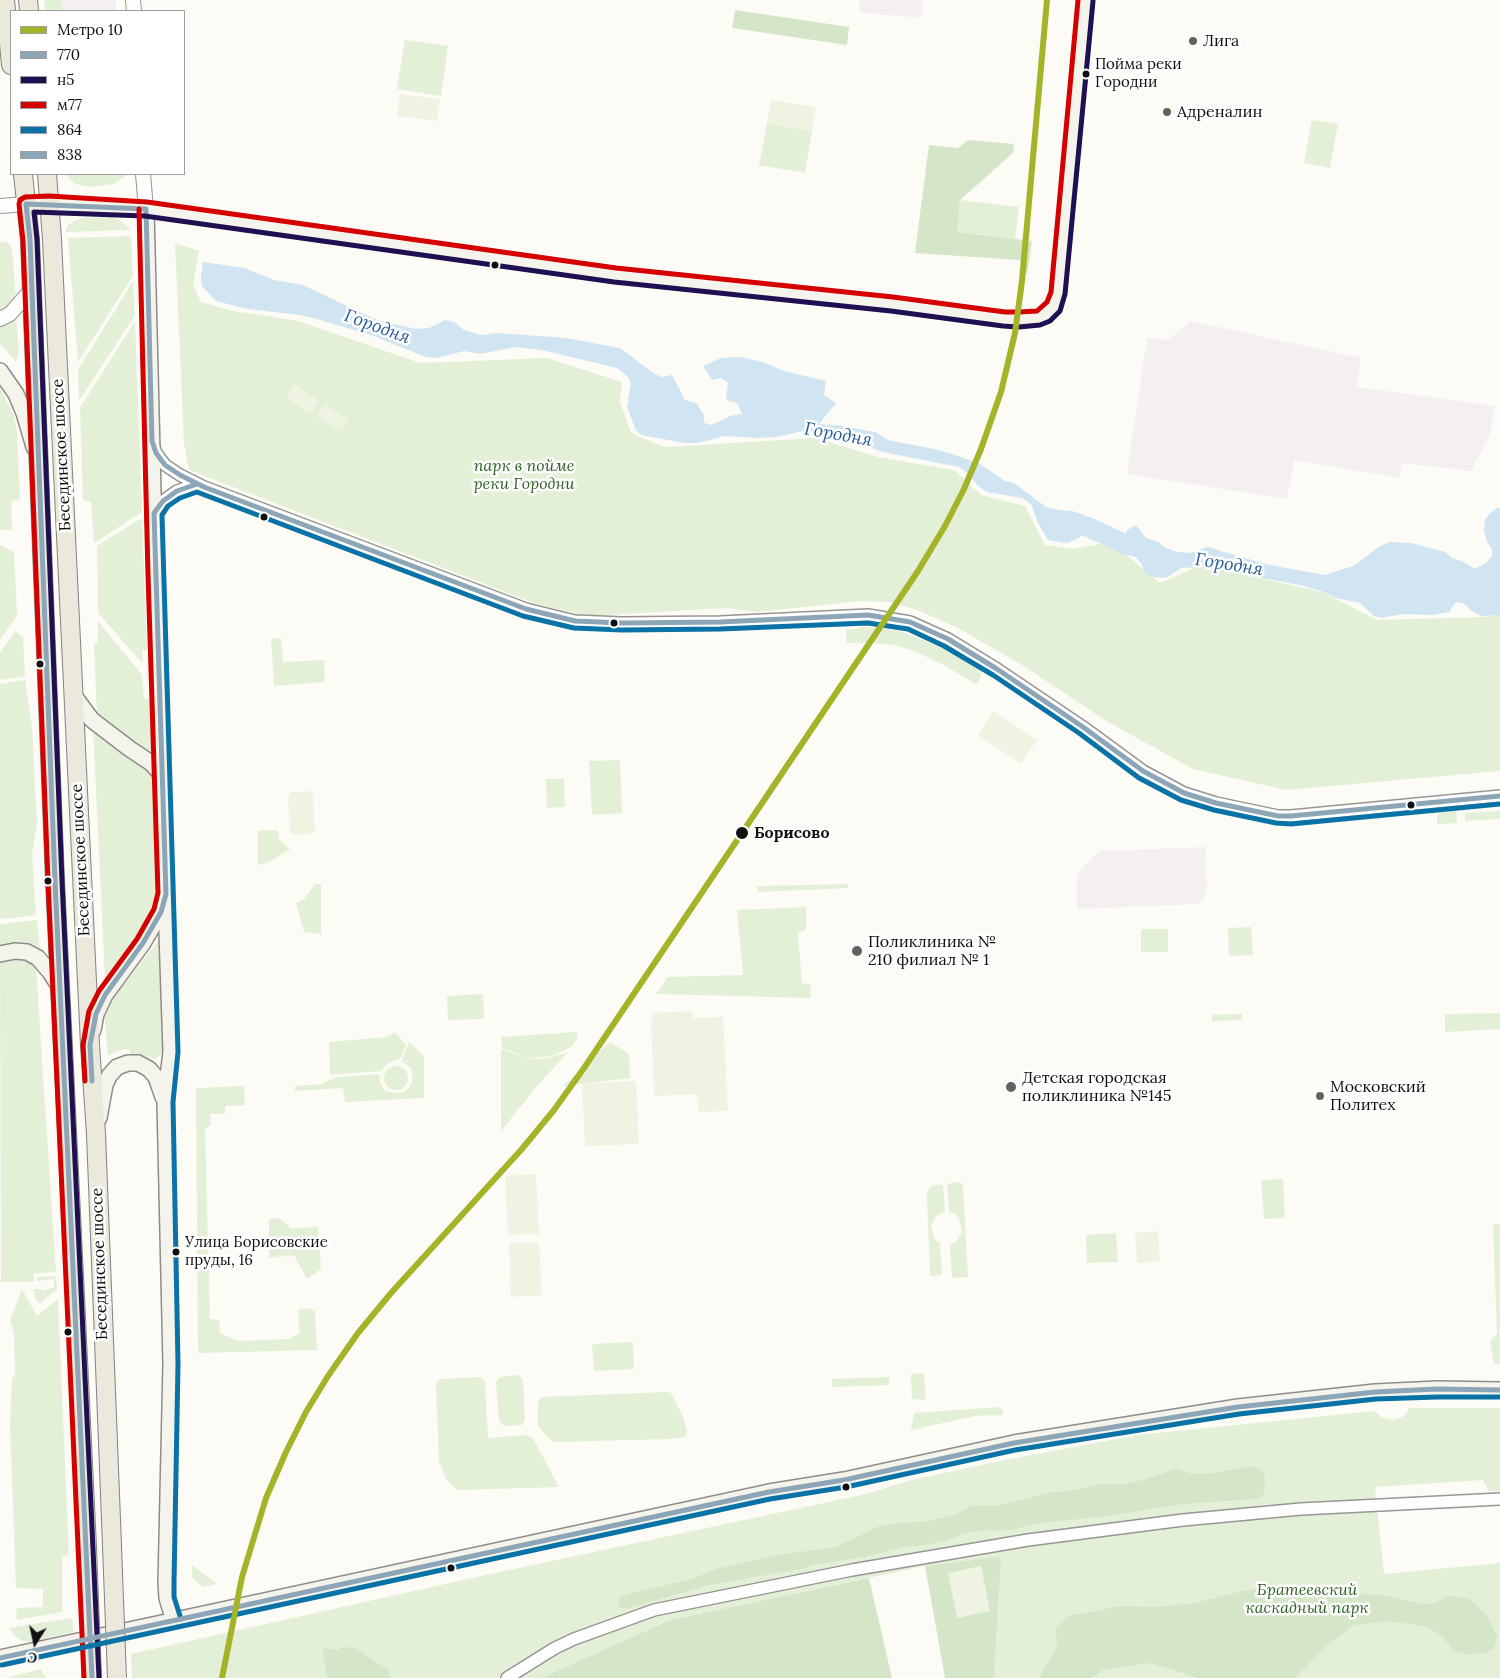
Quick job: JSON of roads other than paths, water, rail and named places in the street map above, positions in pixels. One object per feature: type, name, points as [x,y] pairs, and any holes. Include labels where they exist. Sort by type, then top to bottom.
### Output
[{"type":"main road","points":[[4,0],[10,55]]},
{"type":"main road","points":[[26,204],[146,209],[615,275],[892,304],[1004,319],[1039,318],[1046,315],[1054,306],[1058,293],[1086,0]]},
{"type":"main road","name":"Бесединское шоссе","points":[[23,175],[30,240],[38,462],[92,1678]]},
{"type":"main road","name":"Бесединское шоссе","points":[[46,175],[96,1134],[117,1678]]},
{"type":"main road","points":[[146,209],[171,1052],[165,1102],[171,1364],[166,1583],[167,1598],[174,1621]]},
{"type":"main road","points":[[0,372],[16,394],[24,413],[38,462]]},
{"type":"main road","points":[[74,696],[86,712],[107,732],[151,763],[163,776]]},
{"type":"main road","points":[[90,1045],[96,1014],[105,994],[143,943],[161,912],[166,894]]},
{"type":"main road","points":[[0,954],[21,951],[38,958],[61,989]]},
{"type":"main road","points":[[96,1134],[105,1085],[116,1067],[128,1063],[138,1063],[149,1069],[156,1077],[165,1102]]},
{"type":"main road","points":[[0,1658],[769,1492],[844,1480],[1032,1440],[1238,1407],[1375,1392],[1437,1389],[1500,1390]]},
{"type":"street","points":[[144,175],[146,209]]},
{"type":"street","points":[[0,206],[26,204]]},
{"type":"street","points":[[0,319],[10,314],[32,289]]},
{"type":"street","points":[[152,441],[156,454],[165,465],[197,484],[526,609],[576,621],[622,623],[728,622],[868,615],[910,622],[948,639],[997,669],[1142,771],[1184,793],[1216,803],[1278,816],[1291,816],[1500,796]]},
{"type":"street","points":[[154,513],[163,501],[177,490],[197,484]]},
{"type":"street","points":[[507,1678],[555,1648],[574,1639],[654,1610],[852,1570],[1028,1540],[1183,1520],[1301,1509],[1500,1499]]},
{"type":"water","points":[[203,262],[244,268],[274,280],[303,285],[377,320],[416,329],[429,328],[445,320],[454,322],[464,330],[481,335],[497,333],[566,338],[620,348],[653,373],[662,377],[672,375],[685,400],[696,403],[704,415],[704,423],[712,425],[730,416],[742,414],[737,403],[726,400],[728,383],[721,378],[712,380],[703,366],[721,358],[742,357],[765,363],[784,371],[826,381],[824,395],[836,403],[819,424],[875,432],[888,440],[939,450],[980,464],[1005,481],[1014,483],[1046,507],[1084,515],[1088,527],[1079,538],[1067,543],[1048,540],[1038,523],[1031,504],[1022,498],[987,492],[959,467],[883,452],[837,436],[818,432],[803,431],[777,437],[757,438],[724,436],[698,443],[685,443],[641,435],[636,430],[627,407],[631,383],[628,377],[617,368],[542,350],[516,347],[480,354],[464,351],[437,358],[426,357],[371,335],[317,319],[300,315],[247,309],[216,301],[202,286]]},
{"type":"water","points":[[1497,508],[1500,508],[1500,614],[1498,615],[1481,616],[1463,603],[1456,602],[1449,612],[1432,615],[1404,614],[1381,618],[1374,616],[1360,603],[1336,598],[1300,585],[1202,567],[1181,568],[1166,578],[1154,577],[1145,573],[1142,565],[1125,544],[1127,530],[1136,525],[1146,538],[1177,552],[1190,553],[1208,547],[1265,564],[1325,575],[1353,566],[1380,546],[1390,542],[1411,543],[1445,552],[1452,558],[1462,561],[1475,569],[1487,562],[1492,556],[1492,549],[1487,542],[1484,531],[1485,520]]},
{"type":"waterway","name":"Городня","points":[[1061,522],[1088,527],[1125,544],[1151,553]]},
{"type":"metro line","name":"10","points":[[222,1678],[242,1577],[266,1498],[306,1412],[328,1376],[358,1333],[391,1293],[521,1150],[554,1110],[918,571],[945,526],[964,489],[981,449],[1001,392],[1015,333],[1022,281],[1047,0]]},
{"type":"place","name":"Лига","points":[[1193,41]]},
{"type":"place","name":"Пойма реки Городни","points":[[1086,74]]},
{"type":"place","name":"Адреналин","points":[[1167,112]]},
{"type":"place","name":"Борисово","points":[[742,833]]},
{"type":"place","name":"Поликлиника № 210 филиал № 1","points":[[857,951]]},
{"type":"place","name":"Детская городская поликлиника №145","points":[[1011,1087]]},
{"type":"place","name":"Московский Политех","points":[[1320,1096]]},
{"type":"place","name":"Улица Борисовские пруды, 16","points":[[176,1252]]},
{"type":"park label","name":"парк в пойме реки Городни","points":[[524,475]]},
{"type":"park label","name":"Братеевский каскадный парк","points":[[1307,1599]]}]
